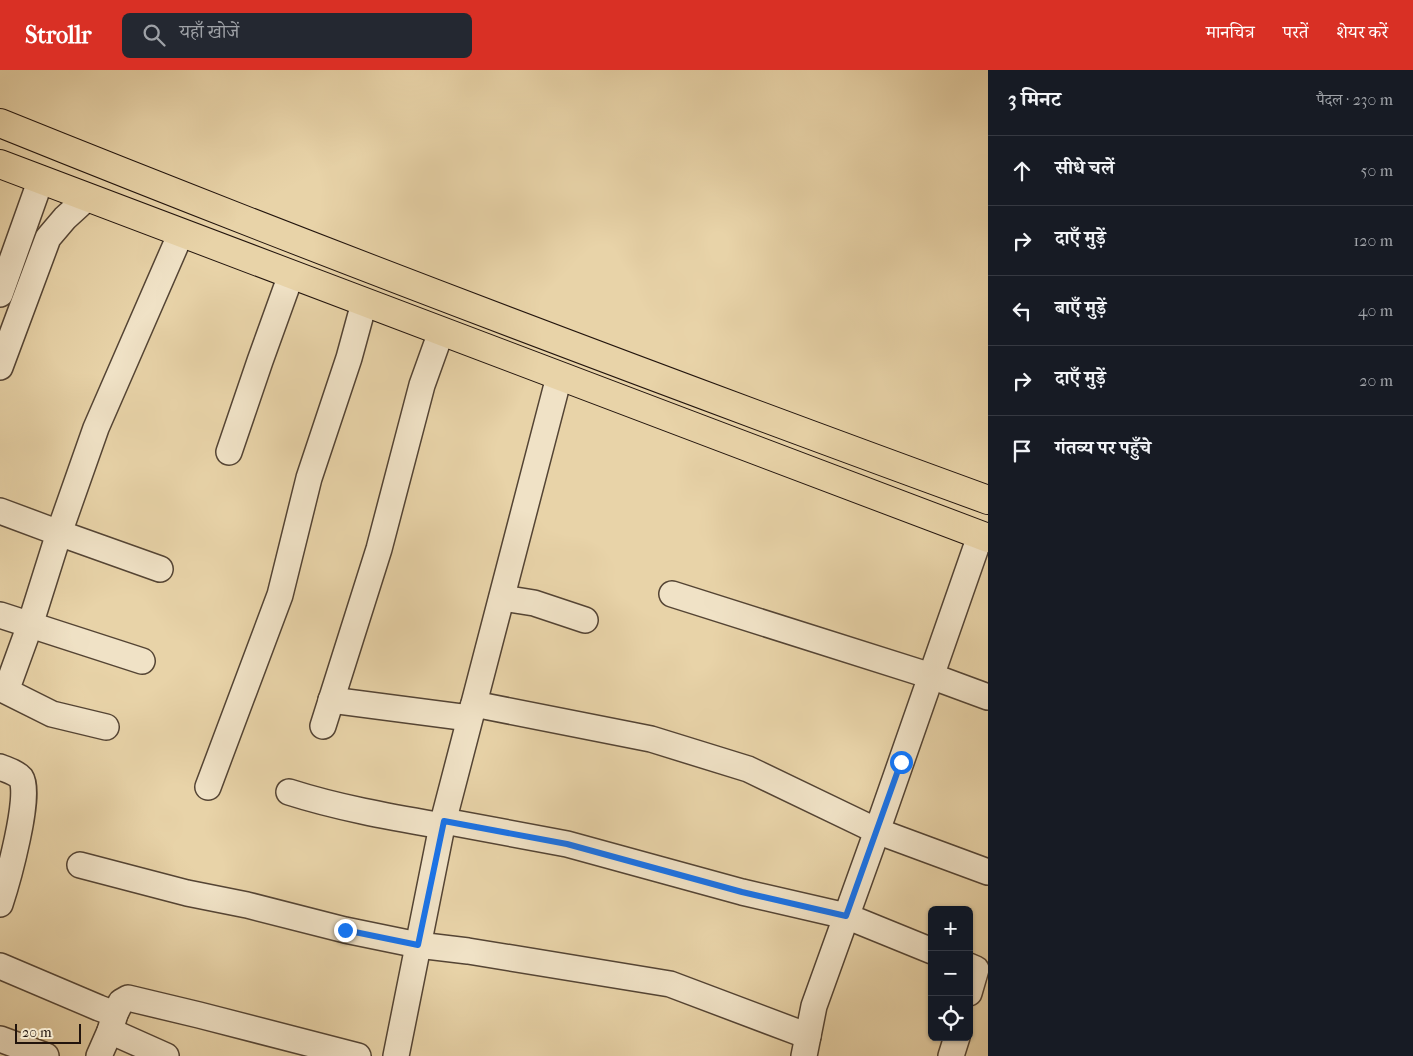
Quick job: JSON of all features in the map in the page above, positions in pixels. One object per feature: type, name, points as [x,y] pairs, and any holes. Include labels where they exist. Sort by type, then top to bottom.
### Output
[{"type":"main road","points":[[0,123],[200,204],[665,381],[988,500]]},
{"type":"main road","points":[[0,164],[984,537]]},
{"type":"street","points":[[0,294],[41,179]]},
{"type":"street","points":[[0,367],[48,238],[65,218],[88,197]]},
{"type":"street","points":[[106,727],[52,714],[6,691],[96,428],[181,233]]},
{"type":"street","points":[[230,452],[291,275]]},
{"type":"street","points":[[208,787],[280,595],[309,478],[349,358],[364,303]]},
{"type":"street","points":[[323,726],[379,550],[422,385],[440,332]]},
{"type":"street","points":[[396,1056],[443,824],[559,377]]},
{"type":"street","points":[[0,511],[59,534],[160,569]]},
{"type":"street","points":[[80,865],[187,893],[418,945],[670,984],[806,1046],[814,1006],[931,676],[984,537]]},
{"type":"street","points":[[672,594],[931,676],[988,697]]},
{"type":"street","points":[[502,598],[534,603],[585,620]]},
{"type":"street","points":[[0,615],[142,662]]},
{"type":"street","points":[[331,700],[469,718],[474,704]]},
{"type":"street","points":[[474,704],[651,739],[739,766],[877,831],[988,872]]},
{"type":"street","points":[[0,768],[11,771],[20,777],[23,784],[24,799],[18,836],[0,904]]},
{"type":"street","points":[[289,792],[321,802],[392,817],[567,844],[742,892],[846,916],[928,949]]},
{"type":"street","points":[[0,966],[100,1008],[112,1022],[166,1056]]},
{"type":"street","points":[[973,983],[978,970]]},
{"type":"street","points":[[99,1056],[121,1002],[128,998],[358,1056]]},
{"type":"street","points":[[0,1040],[46,1056]]},
{"type":"street","points":[[951,1056],[956,1041]]},
{"type":"route","points":[[345,930],[418,945],[444,821],[567,844],[742,892],[846,916],[901,762]]}]
